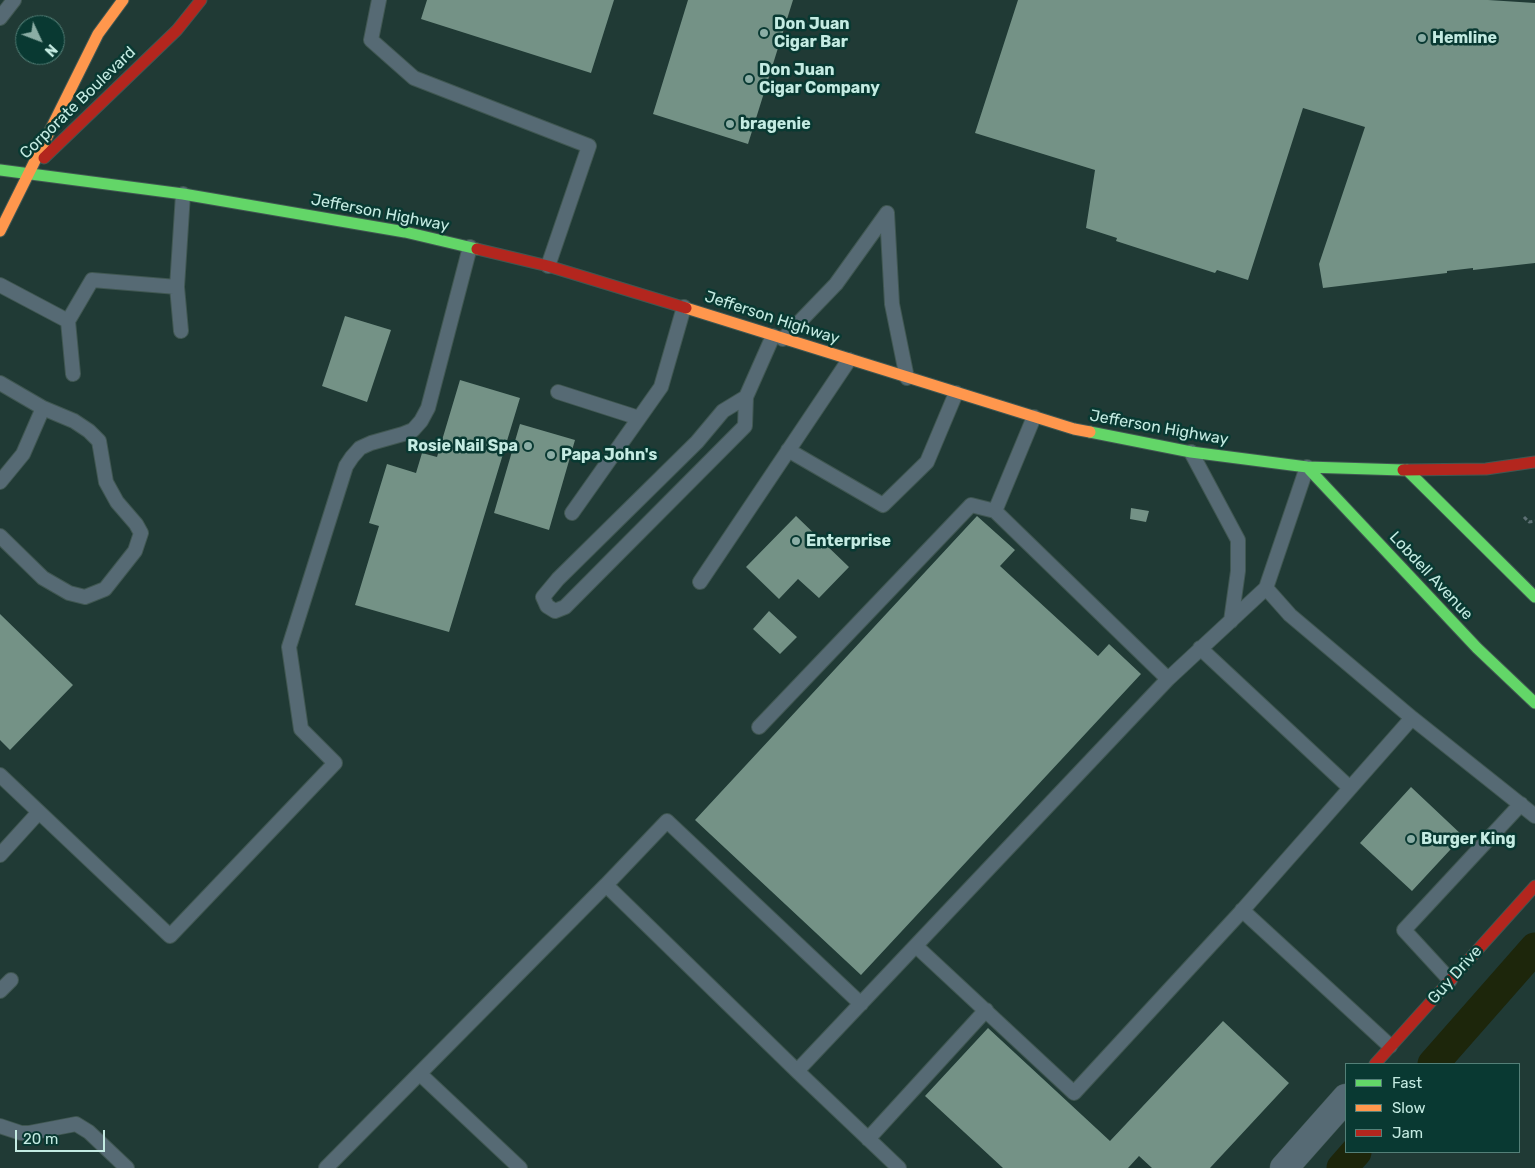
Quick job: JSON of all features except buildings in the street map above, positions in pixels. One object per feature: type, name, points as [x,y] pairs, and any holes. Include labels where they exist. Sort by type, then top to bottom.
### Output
[{"type":"main road","name":"Corporate Boulevard","points":[[28,173],[98,34],[123,0]]},
{"type":"main road","name":"Corporate Boulevard","points":[[28,173],[177,30],[201,0]]},
{"type":"main road","name":"Jefferson Highway","points":[[0,170],[183,194],[404,232],[470,247],[548,266],[1074,429],[1191,452],[1308,468],[1486,469],[1535,462]]},
{"type":"main road","points":[[0,231],[28,173]]},
{"type":"main road","name":"Lobdell Avenue","points":[[1308,468],[1477,648],[1535,703]]},
{"type":"main road","points":[[1407,470],[1535,596]]},
{"type":"main road","name":"Guy Drive","points":[[1376,1063],[1535,886]]},
{"type":"street","points":[[1284,1168],[1345,1099]]},
{"type":"lane","points":[[0,18],[14,0]]},
{"type":"lane","points":[[379,0],[371,40],[414,78],[589,146],[548,266]]},
{"type":"lane","points":[[181,331],[177,286],[183,194]]},
{"type":"lane","points":[[746,397],[723,411],[697,442],[558,578],[543,597],[547,606],[555,611],[565,607],[745,426],[746,397],[778,338],[836,284],[888,212],[892,304],[907,378]]},
{"type":"lane","points":[[0,775],[170,936],[335,763],[301,729],[289,647],[346,466],[360,448],[413,430],[421,421],[428,408],[470,247]]},
{"type":"lane","points":[[72,374],[68,321],[92,280],[177,286]]},
{"type":"lane","points":[[0,286],[68,321]]},
{"type":"lane","points":[[572,513],[661,387],[684,307]]},
{"type":"lane","points":[[700,582],[849,360]]},
{"type":"lane","points":[[0,383],[43,408],[74,421],[89,431],[99,442],[106,482],[116,502],[136,524],[141,533],[135,551],[105,589],[85,598],[69,593],[43,578],[0,536]]},
{"type":"lane","points":[[558,392],[639,418]]},
{"type":"lane","points":[[788,450],[883,505],[927,462],[956,392]]},
{"type":"lane","points":[[0,482],[22,454],[43,408]]},
{"type":"lane","points":[[995,511],[1034,417]]},
{"type":"lane","points":[[1191,452],[1238,540],[1238,571],[1231,620]]},
{"type":"lane","points":[[797,1072],[1168,679],[1266,588],[1308,468]]},
{"type":"lane","points":[[759,727],[970,505],[995,511],[1168,679]]},
{"type":"lane","points":[[1266,588],[1290,615],[1412,718],[1535,816]]},
{"type":"lane","points":[[1200,648],[1350,788]]},
{"type":"lane","points":[[916,946],[1074,1094],[1242,910],[1412,718]]},
{"type":"lane","points":[[1450,980],[1404,930],[1521,804]]},
{"type":"lane","points":[[0,855],[39,812]]},
{"type":"lane","points":[[326,1168],[667,821],[861,1004]]},
{"type":"lane","points":[[606,885],[797,1072],[899,1168]]},
{"type":"lane","points":[[1242,910],[1390,1046]]},
{"type":"lane","points":[[0,991],[11,980]]},
{"type":"lane","points":[[868,1139],[986,1010]]},
{"type":"lane","points":[[420,1074],[520,1168]]},
{"type":"lane","points":[[0,1126],[21,1133],[76,1124],[89,1132],[127,1168]]},
{"type":"path","points":[[1524,516],[1529,522],[1535,521]]},
{"type":"waterway","points":[[1434,1063],[1535,948]]},
{"type":"waterway","points":[[1342,1168],[1355,1153]]},
{"type":"traffic: fast","points":[[0,170],[183,194],[405,232],[477,249]]},
{"type":"traffic: fast","points":[[1090,432],[1191,452],[1307,467],[1403,470]]},
{"type":"traffic: fast","points":[[1307,467],[1477,648],[1535,703]]},
{"type":"traffic: fast","points":[[1407,470],[1535,597]]},
{"type":"traffic: slow","points":[[0,231],[98,34],[123,0]]},
{"type":"traffic: slow","points":[[686,308],[1074,429],[1090,432]]},
{"type":"traffic: jam","points":[[44,158],[177,30],[201,0]]},
{"type":"traffic: jam","points":[[477,249],[548,266],[686,308]]},
{"type":"traffic: jam","points":[[1403,470],[1486,469],[1535,462]]},
{"type":"traffic: jam","points":[[1376,1063],[1535,886]]},
{"type":"place","name":"Don Juan Cigar Bar","points":[[764,33]]},
{"type":"place","name":"Hemline","points":[[1422,38]]},
{"type":"place","name":"Don Juan Cigar Company","points":[[749,79]]},
{"type":"place","name":"bragenie","points":[[730,124]]},
{"type":"place","name":"Rosie Nail Spa","points":[[528,446]]},
{"type":"place","name":"Papa John's","points":[[551,455]]},
{"type":"place","name":"Enterprise","points":[[796,541]]},
{"type":"place","name":"Burger King","points":[[1411,839]]}]
